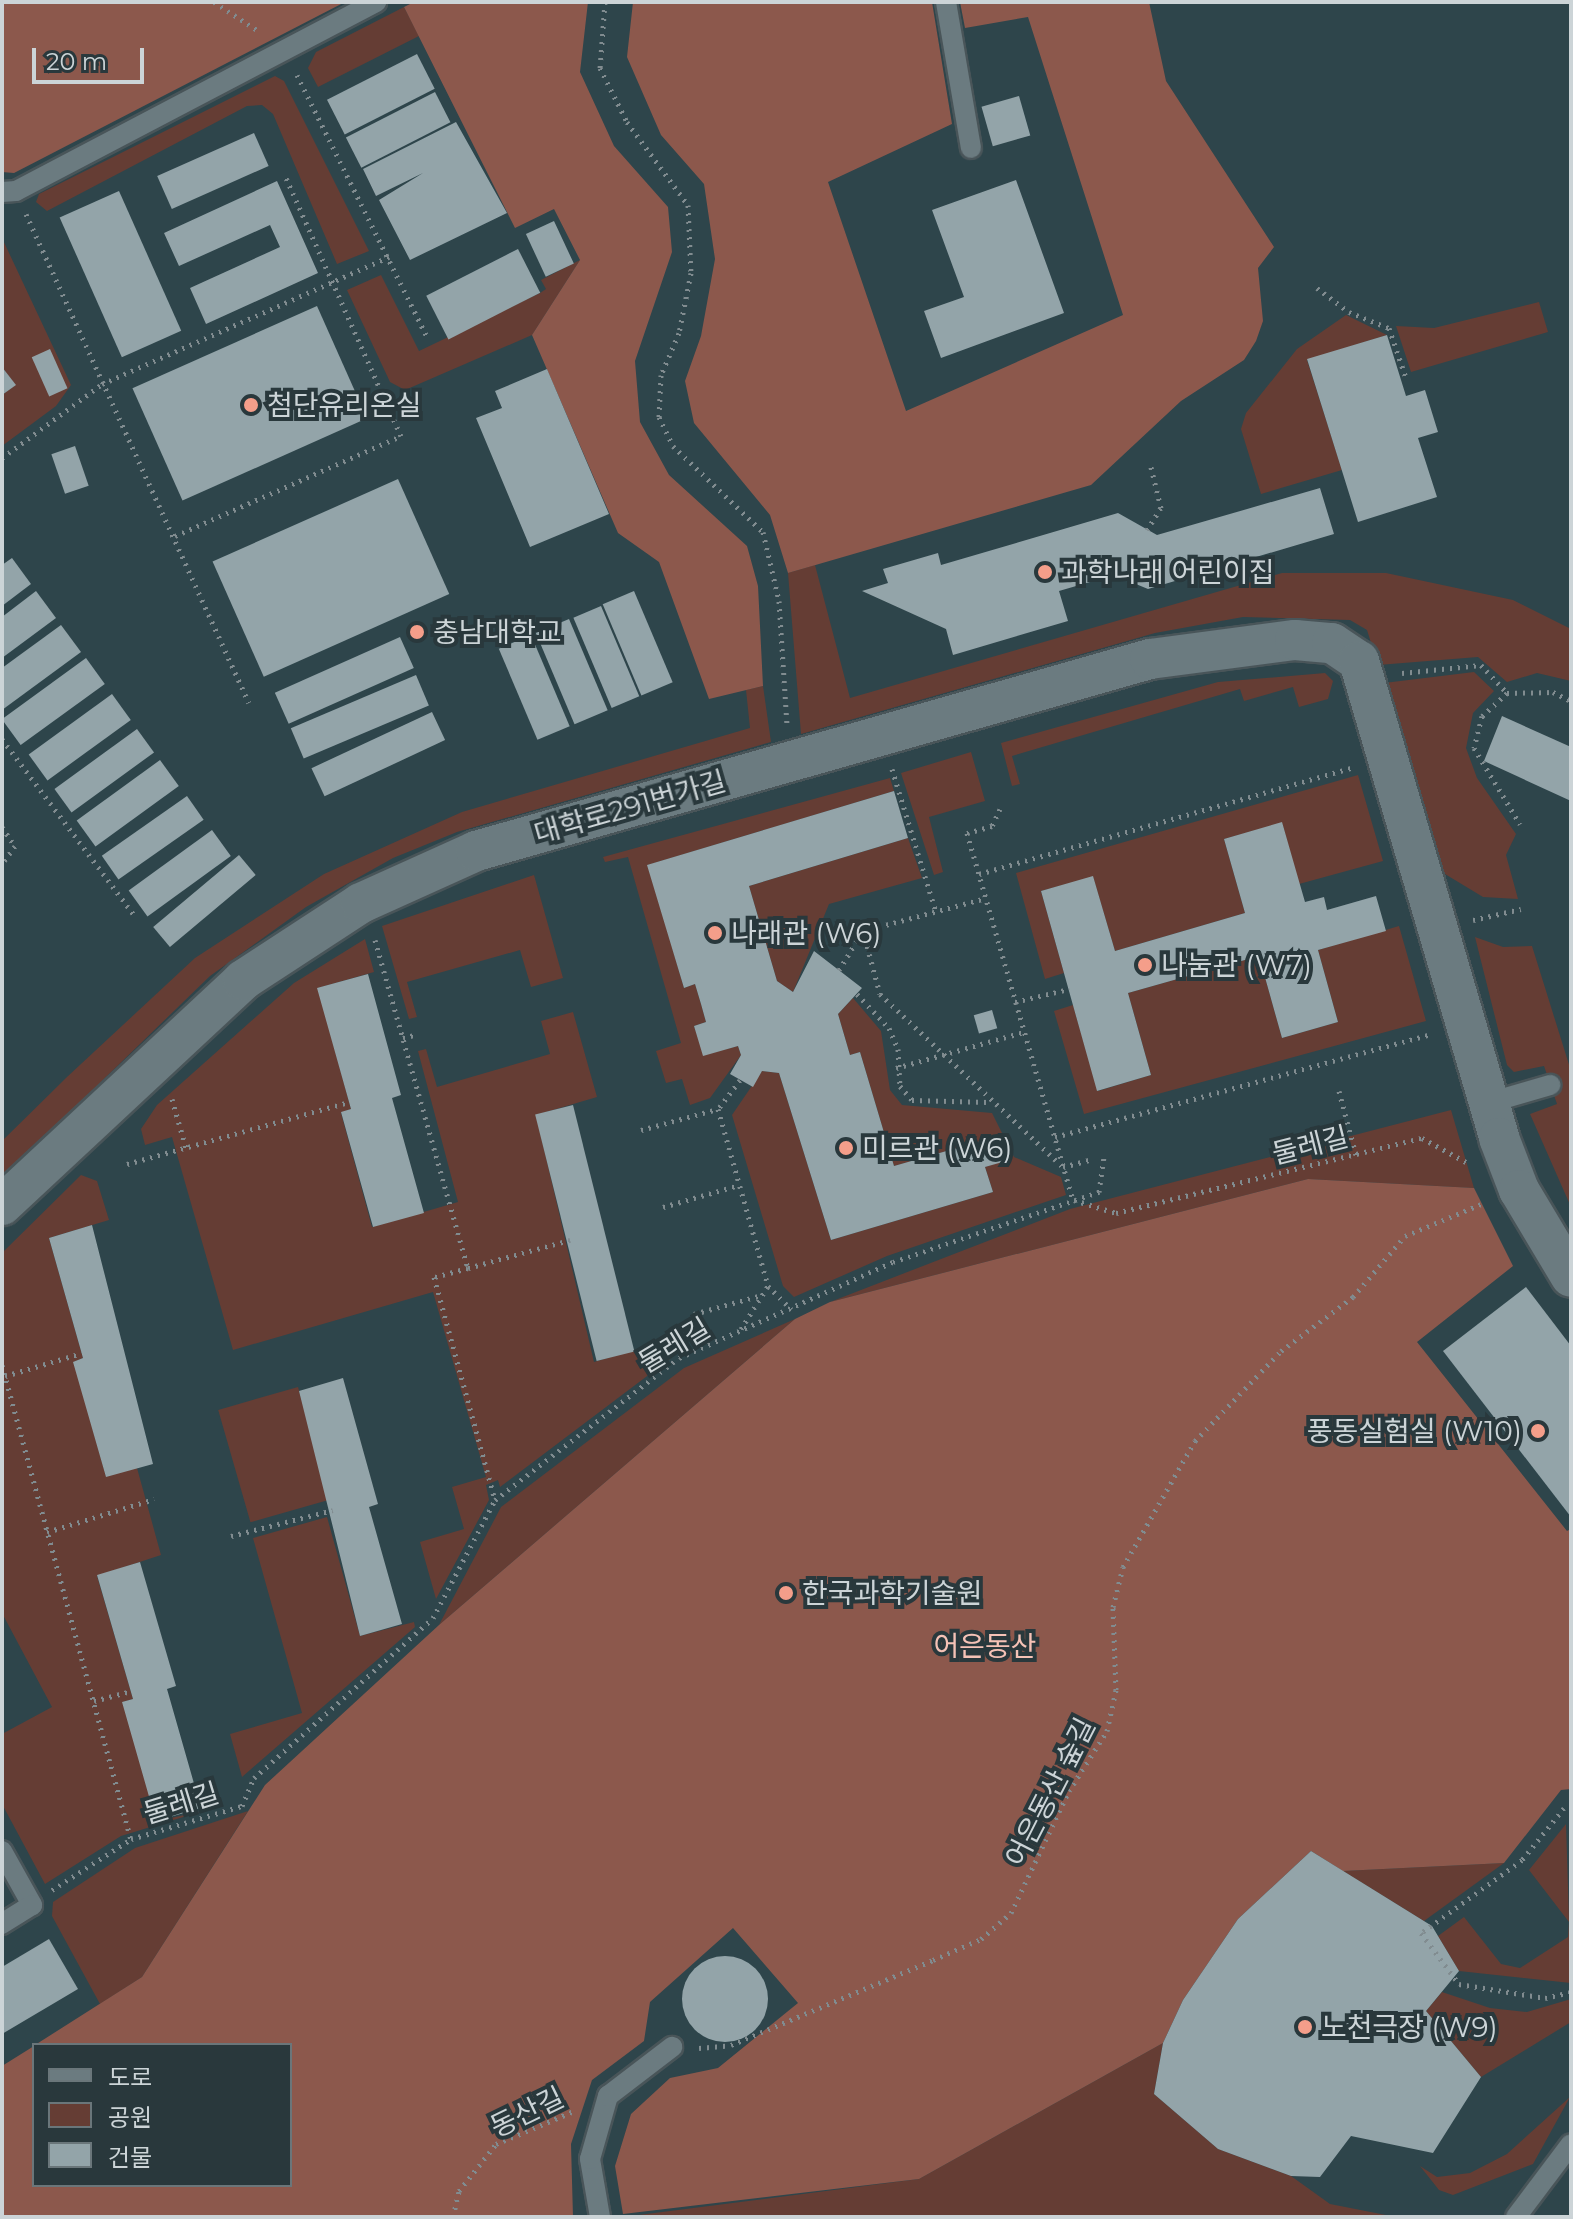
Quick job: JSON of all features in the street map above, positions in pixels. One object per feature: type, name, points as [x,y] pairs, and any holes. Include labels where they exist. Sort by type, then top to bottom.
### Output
[{"type":"street","name":"대학로291번가길","points":[[2,1205],[243,980],[361,903],[476,851],[1150,659],[1295,640],[1332,643],[1377,667]]},
{"type":"street","points":[[1377,667],[1488,1103],[1519,1190],[1571,1277]]},
{"type":"lane","points":[[9,192],[277,45],[376,2]]},
{"type":"lane","points":[[946,2],[971,148]]},
{"type":"lane","points":[[1488,1103],[1550,1085]]},
{"type":"lane","points":[[2,1851],[32,1905],[2,1924]]},
{"type":"lane","points":[[600,2217],[590,2159],[608,2096],[672,2047]]},
{"type":"lane","points":[[1516,2217],[1571,2144]]},
{"type":"path","points":[[214,2],[277,45],[389,257],[428,339]]},
{"type":"path","points":[[605,2],[600,68],[627,122],[688,205],[691,273],[679,333],[661,375],[659,417],[673,446],[763,532],[779,601],[788,730]]},
{"type":"path","points":[[175,536],[401,436],[285,175]]},
{"type":"path","points":[[9,192],[175,536],[249,703]]},
{"type":"path","points":[[2,458],[102,384],[389,257]]},
{"type":"path","points":[[1317,288],[1349,312],[1390,325],[1406,378]]},
{"type":"path","points":[[1147,530],[1161,508],[1150,463]]},
{"type":"path","points":[[1377,667],[1481,665],[1507,693]]},
{"type":"path","points":[[1520,824],[1474,748],[1482,716],[1507,693],[1553,692],[1571,701]]},
{"type":"path","points":[[2,739],[134,915]]},
{"type":"path","points":[[979,874],[1364,764]]},
{"type":"path","points":[[890,765],[936,912]]},
{"type":"path","points":[[1000,809],[992,826],[967,833],[1073,1200],[1099,1192],[1104,1156]]},
{"type":"path","points":[[2,827],[15,846],[2,864]]},
{"type":"path","points":[[839,970],[863,931],[986,898]]},
{"type":"path","points":[[1460,923],[1521,909]]},
{"type":"path","points":[[371,924],[468,1268]]},
{"type":"path","points":[[863,931],[880,994],[989,1102],[1063,1167]]},
{"type":"path","points":[[1015,1002],[1069,989]]},
{"type":"path","points":[[857,994],[889,1028],[898,1049],[896,1068],[912,1100],[989,1102]]},
{"type":"path","points":[[896,1068],[1024,1032]]},
{"type":"path","points":[[1055,1137],[1441,1032]]},
{"type":"path","points":[[403,1038],[414,1035]]},
{"type":"path","points":[[641,1130],[718,1109],[740,1080]]},
{"type":"path","points":[[168,1084],[186,1148]]},
{"type":"path","points":[[1339,1091],[1356,1155]]},
{"type":"path","points":[[127,1164],[349,1102]]},
{"type":"path","points":[[718,1109],[768,1286],[791,1309]]},
{"type":"path","name":"둘레길","points":[[45,1895],[131,1839],[242,1806],[254,1778],[433,1618],[495,1500],[679,1358],[893,1262],[1073,1200],[1116,1213],[1422,1138],[1474,1166]]},
{"type":"path","points":[[1063,1167],[1089,1160]]},
{"type":"path","points":[[663,1207],[739,1185]]},
{"type":"path","name":"어은동산 숲길","points":[[672,2047],[731,2045],[981,1939],[1011,1913],[1069,1791],[1107,1731],[1116,1690],[1113,1607],[1123,1567],[1195,1441],[1281,1351],[1353,1297],[1405,1236],[1496,1198]]},
{"type":"path","points":[[495,1500],[434,1277],[570,1240]]},
{"type":"path","points":[[740,1330],[768,1286]]},
{"type":"path","points":[[694,1314],[762,1295]]},
{"type":"path","points":[[5,1376],[82,1353]]},
{"type":"path","points":[[2,1365],[131,1839]]},
{"type":"path","points":[[47,1532],[154,1499]]},
{"type":"path","points":[[231,1536],[333,1510]]},
{"type":"path","points":[[94,1701],[131,1691]]},
{"type":"path","points":[[1571,1808],[1564,1808],[1522,1860],[1421,1933],[1459,1984],[1545,1998],[1571,1992]]},
{"type":"path","name":"동산길","points":[[453,2217],[459,2191],[496,2144],[608,2096]]},
{"type":"shaded area","name":"한국과학기술원","points":[[2,2],[1571,2],[1571,2217],[2,2217]]},
{"type":"green space","points":[[2,2],[345,2],[14,173],[2,172]]},
{"type":"green space","points":[[414,2],[588,2],[580,72],[614,146],[668,207],[672,252],[635,361],[640,422],[669,475],[747,546],[758,586],[763,686],[709,699],[659,562],[618,533],[532,335],[580,260],[554,209],[515,228],[404,7]]},
{"type":"green space","points":[[633,2],[932,2],[952,124],[828,182],[906,411],[1123,315],[1028,17],[965,28],[960,2],[1149,2],[1166,81],[1274,247],[1258,268],[1263,321],[1256,341],[1244,360],[1181,401],[1091,485],[788,573],[770,515],[694,423],[685,381],[701,336],[715,259],[704,184],[661,135],[627,57]]},
{"type":"green space","points":[[404,7],[419,36],[318,87],[308,68],[316,52]]},
{"type":"green space","points":[[275,76],[284,81],[369,251],[337,264],[273,114],[262,105],[247,106],[47,211],[36,202],[39,194]]},
{"type":"green space","points":[[2,238],[71,385],[56,406],[2,446],[2,395],[15,385],[2,367]]},
{"type":"green space","points":[[580,260],[532,335],[405,390],[390,382],[347,290],[381,275],[419,351],[540,293],[546,289],[541,280]]},
{"type":"green space","points":[[1539,302],[1548,332],[1411,372],[1396,326],[1434,328]]},
{"type":"green space","points":[[1346,315],[1387,335],[1307,360],[1342,470],[1261,494],[1241,429],[1246,413],[1297,349]]},
{"type":"green space","points":[[815,565],[850,698],[1282,573],[1386,573],[1513,600],[1571,629],[1571,681],[1537,673],[1507,682],[1478,657],[1378,665],[1367,630],[1350,620],[1243,617],[1155,633],[801,734],[788,573]]},
{"type":"green space","points":[[1474,672],[1494,691],[1473,713],[1466,748],[1477,778],[1516,834],[1506,855],[1518,899],[1483,897],[1440,871],[1384,683]]},
{"type":"green space","points":[[1325,673],[1333,681],[1328,699],[1299,707],[1293,687],[1244,701],[1240,689],[1012,756],[1020,784],[1012,786],[1001,743],[1218,682]]},
{"type":"green space","points":[[763,686],[771,742],[457,832],[393,858],[306,907],[210,976],[2,1178],[2,1141],[67,1077],[195,958],[324,874],[462,812],[750,728],[746,690]]},
{"type":"green space","points":[[971,752],[985,801],[929,817],[943,872],[934,875],[901,773]]},
{"type":"green space","points":[[1358,775],[1383,861],[1299,884],[1282,823],[1224,839],[1245,913],[1115,951],[1093,877],[1041,891],[1064,973],[1045,979],[1016,873]]},
{"type":"green space","points":[[890,778],[894,791],[648,865],[684,988],[695,984],[701,1004],[706,1022],[694,1026],[704,1055],[738,1046],[741,1055],[710,1098],[690,1105],[682,1079],[666,1083],[656,1051],[681,1043],[628,857],[605,862],[603,857]]},
{"type":"green space","points":[[908,838],[922,878],[829,904],[793,992],[777,981],[749,886]]},
{"type":"green space","points":[[534,875],[563,978],[531,987],[520,950],[407,982],[417,1017],[409,1019],[382,926]]},
{"type":"green space","points":[[1399,926],[1426,1021],[1084,1114],[1054,1011],[1073,1005],[1098,1091],[1151,1075],[1128,993],[1259,956],[1282,1038],[1338,1022],[1318,950]]},
{"type":"green space","points":[[1475,937],[1503,947],[1532,946],[1571,1071],[1571,1207],[1530,1114],[1557,1104],[1544,1066],[1514,1072],[1507,1065]]},
{"type":"green space","points":[[365,939],[374,972],[318,988],[351,1109],[341,1113],[372,1227],[458,1202],[418,1051],[426,1049],[437,1087],[550,1054],[541,1021],[573,1012],[597,1097],[536,1115],[594,1362],[665,1341],[671,1358],[500,1487],[498,1480],[486,1485],[489,1500],[436,1599],[420,1542],[464,1529],[452,1487],[486,1477],[433,1292],[233,1350],[172,1137],[145,1145],[141,1129],[157,1105],[294,983]]},
{"type":"green space","points":[[853,998],[881,1031],[890,1090],[902,1105],[992,1113],[1014,1157],[1061,1177],[1066,1195],[887,1256],[794,1297],[783,1286],[732,1115],[762,1071],[779,1073],[831,1240],[993,1192],[985,1167],[1006,1160],[999,1136],[894,1166],[860,1052],[850,1055],[838,1014]]},
{"type":"green space","points":[[1451,1110],[1474,1188],[1308,1179],[830,1302],[1070,1209]]},
{"type":"green space","points":[[81,1175],[97,1181],[109,1220],[49,1238],[83,1358],[74,1362],[106,1476],[137,1468],[161,1555],[97,1576],[133,1699],[123,1702],[157,1821],[203,1811],[121,1836],[45,1884],[2,1804],[2,1734],[52,1707],[2,1613],[2,1253]]},
{"type":"green space","name":"어은동산","points":[[1308,1179],[1474,1188],[1513,1266],[1417,1342],[1567,1531],[1571,1529],[1571,1789],[1561,1790],[1504,1863],[1343,1871],[1311,1851],[1238,1919],[1183,2000],[1163,2043],[919,2179],[623,2214],[615,2166],[631,2114],[670,2078],[718,2068],[798,2003],[733,1928],[650,2002],[644,2041],[592,2080],[571,2144],[573,2217],[2,2217],[2,2066],[32,2047],[32,2187],[292,2187],[292,2043],[38,2043],[142,1977],[265,1785],[439,1625],[795,1319],[830,1302]]},
{"type":"green space","points":[[795,1319],[439,1625],[501,1507],[684,1368]]},
{"type":"green space","points":[[298,1387],[330,1499],[250,1522],[218,1410]]},
{"type":"green space","points":[[327,1517],[360,1636],[414,1622],[415,1627],[242,1777],[230,1734],[302,1713],[253,1538]]},
{"type":"green space","points":[[248,1811],[142,1977],[100,2004],[52,1916],[53,1902],[135,1848]]},
{"type":"green space","points":[[1566,1824],[1571,1983],[1459,1971],[1438,1936],[1464,1917],[1501,1964],[1520,1968],[1568,1937],[1569,1922],[1529,1870]]},
{"type":"green space","points":[[1504,1863],[1424,1921],[1343,1871]]},
{"type":"green space","points":[[1442,1992],[1490,2008],[1527,2012],[1571,1999],[1571,2022],[1481,2077],[1426,2011]]},
{"type":"green space","points":[[1163,2043],[1154,2094],[1218,2149],[1291,2176],[1330,2204],[1396,2217],[623,2217],[919,2179]]},
{"type":"green space","points":[[1570,2097],[1533,2164],[1453,2195],[1439,2190],[1420,2166],[1437,2177],[1470,2173],[1507,2154]]},
{"type":"building","points":[[417,54],[435,89],[345,135],[327,100]]},
{"type":"building","points":[[435,92],[450,122],[361,168],[346,137]]},
{"type":"building","points":[[1019,96],[1030,135],[993,146],[982,107]]},
{"type":"building","points":[[456,122],[507,213],[410,260],[379,200],[423,173],[376,196],[363,169]]},
{"type":"building","points":[[254,133],[269,166],[172,209],[157,176]]},
{"type":"building","points":[[1016,180],[1064,313],[941,358],[924,311],[964,297],[932,210]]},
{"type":"building","points":[[277,181],[318,273],[206,324],[190,288],[280,247],[270,225],[179,266],[164,233]]},
{"type":"building","points":[[119,191],[181,331],[122,357],[60,217]]},
{"type":"building","points":[[554,221],[574,264],[546,277],[526,234]]},
{"type":"building","points":[[518,249],[540,293],[448,339],[426,296]]},
{"type":"building","name":"첨단유리온실","points":[[317,306],[367,418],[182,501],[132,388]]},
{"type":"building","points":[[1387,335],[1406,396],[1425,390],[1438,432],[1418,438],[1437,497],[1358,522],[1307,359]]},
{"type":"building","points":[[50,349],[67,388],[49,396],[32,357]]},
{"type":"building","points":[[2,367],[16,385],[2,395]]},
{"type":"building","points":[[547,369],[609,514],[530,547],[476,418],[502,408],[495,391]]},
{"type":"building","points":[[75,446],[89,486],[65,494],[51,454]]},
{"type":"building","points":[[398,479],[449,594],[264,677],[213,562]]},
{"type":"building","name":"과학나래 어린이집","points":[[1320,488],[1334,534],[1148,589],[1114,575],[1059,591],[1068,621],[953,655],[946,629],[862,591],[888,583],[883,569],[938,553],[941,565],[1118,513],[1157,535]]},
{"type":"building","points":[[12,558],[31,584],[2,606],[2,565]]},
{"type":"building","points":[[36,591],[56,618],[2,658],[2,617]]},
{"type":"building","points":[[634,591],[673,682],[641,695],[603,604]]},
{"type":"building","points":[[601,606],[639,696],[612,708],[573,618]]},
{"type":"building","points":[[569,619],[608,710],[575,724],[536,633]]},
{"type":"building","points":[[61,625],[81,652],[2,710],[2,668]]},
{"type":"building","points":[[531,635],[570,726],[537,740],[499,649]]},
{"type":"building","points":[[400,637],[414,668],[289,724],[275,693]]},
{"type":"building","points":[[86,658],[105,684],[21,745],[2,719]]},
{"type":"building","points":[[416,675],[429,705],[304,759],[291,728]]},
{"type":"building","points":[[112,694],[131,720],[47,780],[29,755]]},
{"type":"building","points":[[432,712],[445,740],[325,796],[311,768]]},
{"type":"building","points":[[1502,716],[1571,747],[1571,801],[1484,761]]},
{"type":"building","points":[[137,729],[154,752],[72,812],[54,789]]},
{"type":"building","points":[[160,760],[179,786],[95,846],[77,821]]},
{"type":"building","points":[[894,791],[908,838],[749,886],[777,981],[793,992],[814,951],[862,988],[838,1014],[850,1055],[860,1052],[894,1166],[999,1136],[1006,1161],[985,1167],[993,1192],[831,1240],[779,1073],[762,1071],[753,1087],[730,1074],[741,1055],[738,1046],[703,1056],[694,1026],[706,1022],[701,1004],[695,984],[684,988],[647,865]]},
{"type":"building","points":[[187,796],[204,820],[118,879],[102,856]]},
{"type":"building","name":"나눔관 (W7)","points":[[1282,822],[1305,902],[1324,897],[1327,910],[1376,896],[1386,931],[1318,950],[1338,1022],[1282,1038],[1259,956],[1128,993],[1151,1075],[1097,1091],[1041,891],[1093,876],[1115,951],[1245,913],[1224,839]]},
{"type":"building","points":[[212,830],[231,856],[147,916],[129,891]]},
{"type":"building","points":[[239,855],[256,875],[170,947],[153,927]]},
{"type":"building","points":[[368,974],[401,1095],[392,1098],[424,1213],[373,1227],[341,1112],[351,1109],[317,988]]},
{"type":"building","points":[[992,1010],[997,1028],[979,1034],[974,1015]]},
{"type":"building","points":[[573,1105],[634,1351],[597,1361],[535,1114]]},
{"type":"building","points":[[92,1225],[153,1464],[106,1477],[73,1362],[83,1358],[49,1238]]},
{"type":"building","name":"풍동실험실 (W10)","points":[[1526,1287],[1571,1346],[1571,1517],[1443,1351]]},
{"type":"building","points":[[343,1378],[378,1504],[369,1507],[402,1624],[360,1636],[299,1391]]},
{"type":"building","points":[[140,1562],[176,1686],[167,1689],[201,1808],[156,1821],[122,1702],[133,1699],[97,1575]]},
{"type":"building","name":"노천극장 (W9)","points":[[1311,1851],[1432,1926],[1459,1971],[1426,2011],[1481,2077],[1433,2153],[1351,2136],[1320,2177],[1291,2176],[1218,2149],[1154,2094],[1163,2043],[1183,2000],[1238,1919]]},
{"type":"building","points":[[49,1939],[78,1989],[2,2034],[2,1967]]},
{"type":"building","points":[[725,1956],[741,1960],[755,1969],[764,1983],[768,1999],[764,2015],[755,2029],[741,2038],[725,2042],[709,2038],[695,2029],[686,2015],[682,1999],[686,1983],[695,1969],[709,1960]]},
{"type":"place","name":"첨단유리온실","points":[[251,405]]},
{"type":"place","name":"과학나래 어린이집","points":[[1045,572]]},
{"type":"place","name":"충남대학교","points":[[417,632]]},
{"type":"place","name":"나래관 (W6)","points":[[715,933]]},
{"type":"place","name":"나눔관 (W7)","points":[[1145,965]]},
{"type":"place","name":"미르관 (W6)","points":[[846,1148]]},
{"type":"place","name":"풍동실험실 (W10)","points":[[1538,1431]]},
{"type":"place","name":"한국과학기술원","points":[[786,1593]]},
{"type":"place","name":"노천극장 (W9)","points":[[1305,2027]]}]
